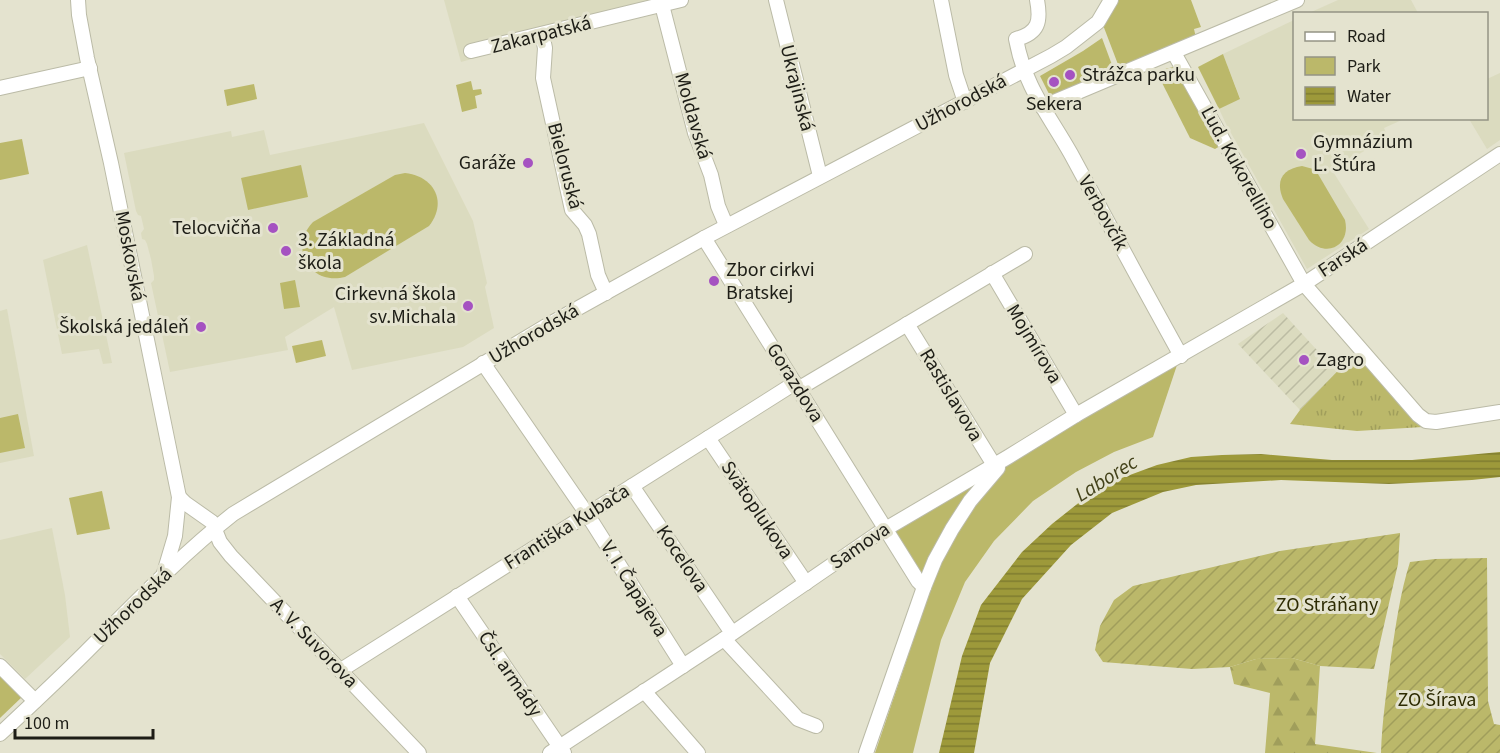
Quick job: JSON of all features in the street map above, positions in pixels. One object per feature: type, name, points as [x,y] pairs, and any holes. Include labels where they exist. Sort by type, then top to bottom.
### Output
[{"type":"street","points":[[72,0],[79,15]]},
{"type":"street","points":[[78,0],[79,15]]},
{"type":"street","name":"Zakarpatská","points":[[471,51],[681,0]]},
{"type":"street","name":"Ukrajinská","points":[[776,0],[820,176]]},
{"type":"street","points":[[941,0],[956,75],[965,102]]},
{"type":"street","name":"Verbovčík","points":[[1037,0],[1038,24],[1027,36],[1016,39],[1024,70],[1042,107],[1067,147],[1181,356]]},
{"type":"street","name":"Užhorodská","points":[[0,734],[163,575],[233,514],[483,363],[726,225],[965,102],[1066,47],[1098,22],[1111,0]]},
{"type":"street","points":[[1042,107],[1297,0]]},
{"type":"street","name":"Moldavská","points":[[662,5],[695,133],[726,225]]},
{"type":"street","name":"Moskovská","points":[[79,15],[179,497],[175,536],[163,575]]},
{"type":"street","name":"Bieloruská","points":[[542,34],[545,48],[543,78],[572,210],[585,225],[589,234],[598,275],[606,293]]},
{"type":"street","name":"Ľud. Kukorelliho","points":[[1174,53],[1304,284],[1418,415],[1426,421],[1436,422],[1500,412]]},
{"type":"street","points":[[0,88],[90,68]]},
{"type":"street","name":"Farská","points":[[1181,356],[1304,284],[1500,154]]},
{"type":"street","name":"Gorazdova","points":[[704,238],[924,587]]},
{"type":"street","name":"Františka Kubača","points":[[341,670],[708,438],[908,324],[1025,254]]},
{"type":"street","name":"Mojmírova","points":[[993,273],[1076,415]]},
{"type":"street","name":"Rastislavova","points":[[908,324],[994,465]]},
{"type":"street","name":"Samova","points":[[558,751],[886,528],[1076,415],[1181,356]]},
{"type":"street","name":"V. I. Čapajeva","points":[[483,363],[587,514],[683,666]]},
{"type":"street","name":"Svätoplukova","points":[[708,438],[806,583]]},
{"type":"street","points":[[866,753],[935,560],[970,501],[1008,457]]},
{"type":"street","name":"Koceľova","points":[[632,486],[728,636],[798,719],[816,726]]},
{"type":"street","points":[[179,497],[212,522],[215,528]]},
{"type":"street","name":"A. V. Suvorova","points":[[215,528],[220,542],[231,556],[419,753]]},
{"type":"street","name":"Čsl. armády","points":[[457,596],[558,751]]},
{"type":"street","points":[[0,666],[35,701]]},
{"type":"street","points":[[644,692],[698,753]]},
{"type":"shaded area","points":[[444,0],[683,0],[461,62]]},
{"type":"shaded area","points":[[1338,0],[1411,0],[1417,12],[1311,12]]},
{"type":"shaded area","name":"Gymnázium Ľ. Štúra","points":[[1293,20],[1293,120],[1402,120],[1384,128],[1388,137],[1332,170],[1369,229],[1307,269],[1219,109],[1240,98],[1223,54]]},
{"type":"shaded area","points":[[1500,73],[1500,140],[1487,149],[1470,120],[1488,120],[1488,79]]},
{"type":"shaded area","name":"3. Základná škola","points":[[424,123],[473,221],[494,328],[463,347],[352,370],[334,307],[285,337],[288,350],[170,372],[151,283],[154,276],[151,259],[147,244],[142,239],[141,233],[144,229],[141,216],[136,211],[124,153],[231,131],[232,137],[264,130],[270,155]]},
{"type":"shaded area","points":[[87,245],[112,363],[103,364],[99,349],[62,354],[43,260]]},
{"type":"shaded area","points":[[7,309],[34,456],[0,463],[0,311]]},
{"type":"shaded area","name":"Zagro","points":[[1283,313],[1337,372],[1300,410],[1238,344]]},
{"type":"shaded area","points":[[52,528],[65,595],[70,637],[25,679],[0,654],[0,540]]},
{"type":"green space","points":[[1115,0],[1191,0],[1201,27],[1194,29],[1196,38],[1119,67],[1103,25]]},
{"type":"green space","points":[[1102,38],[1115,73],[1051,98],[1040,76]]},
{"type":"green space","points":[[1223,54],[1240,99],[1219,109],[1198,67]]},
{"type":"green space","points":[[1178,66],[1220,146],[1215,149],[1190,138],[1156,71]]},
{"type":"green space","points":[[471,81],[473,90],[481,89],[482,94],[475,96],[477,108],[462,112],[456,85]]},
{"type":"green space","points":[[254,84],[257,99],[227,106],[224,90]]},
{"type":"green space","points":[[22,139],[29,174],[0,180],[0,143]]},
{"type":"green space","points":[[301,165],[308,197],[248,210],[241,178]]},
{"type":"green space","points":[[1302,166],[1313,169],[1318,174],[1345,220],[1346,229],[1341,242],[1330,249],[1316,246],[1309,240],[1283,199],[1280,186],[1282,176]]},
{"type":"green space","points":[[405,173],[424,179],[435,192],[437,208],[435,217],[429,226],[345,277],[322,276],[306,263],[303,243],[306,232],[313,222],[395,175]]},
{"type":"green space","points":[[295,280],[300,307],[284,309],[280,283]]},
{"type":"green space","points":[[322,340],[326,356],[296,363],[292,346]]},
{"type":"green space","points":[[1357,351],[1423,427],[1357,431],[1290,424],[1300,410]]},
{"type":"green space","points":[[1177,365],[1153,437],[1114,452],[1076,472],[1033,501],[994,541],[965,582],[941,640],[913,753],[875,753],[931,588],[894,530]]},
{"type":"green space","points":[[18,414],[25,448],[0,453],[0,418]]},
{"type":"green space","points":[[102,491],[110,529],[77,535],[69,498]]},
{"type":"green space","name":"ZO Stráňany","points":[[1400,533],[1398,564],[1374,669],[1320,666],[1292,658],[1256,659],[1230,667],[1192,669],[1103,662],[1095,650],[1100,626],[1114,600],[1133,586],[1280,551]]},
{"type":"green space","name":"ZO Šírava","points":[[1487,558],[1488,701],[1494,724],[1500,725],[1500,753],[1381,753],[1391,657],[1401,597],[1410,562]]},
{"type":"green space","points":[[1292,658],[1320,666],[1315,744],[1377,753],[1265,753],[1270,693],[1234,684],[1230,667],[1256,659]]},
{"type":"green space","points":[[0,673],[23,696],[0,718]]},
{"type":"water","points":[[1500,452],[1500,477],[1389,484],[1281,480],[1196,485],[1163,492],[1112,513],[1071,545],[1022,599],[990,663],[974,753],[939,753],[962,656],[981,605],[1022,552],[1052,524],[1086,497],[1119,479],[1157,465],[1191,457],[1261,454],[1332,460],[1412,460]]},
{"type":"place","name":"Strážca parku","points":[[1070,75]]},
{"type":"place","name":"Sekera","points":[[1054,82]]},
{"type":"place","name":"Gymnázium Ľ. Štúra","points":[[1301,154]]},
{"type":"place","name":"Garáže","points":[[528,163]]},
{"type":"place","name":"Telocvičňa","points":[[273,228]]},
{"type":"place","name":"3. Základná škola","points":[[286,251]]},
{"type":"place","name":"Zbor cirkvi Bratskej","points":[[714,281]]},
{"type":"place","name":"Cirkevná škola sv.Michala","points":[[468,306]]},
{"type":"place","name":"Školská jedáleň","points":[[201,327]]},
{"type":"place","name":"Zagro","points":[[1304,360]]},
{"type":"water label","name":"Laborec","points":[[1106,478]]}]
